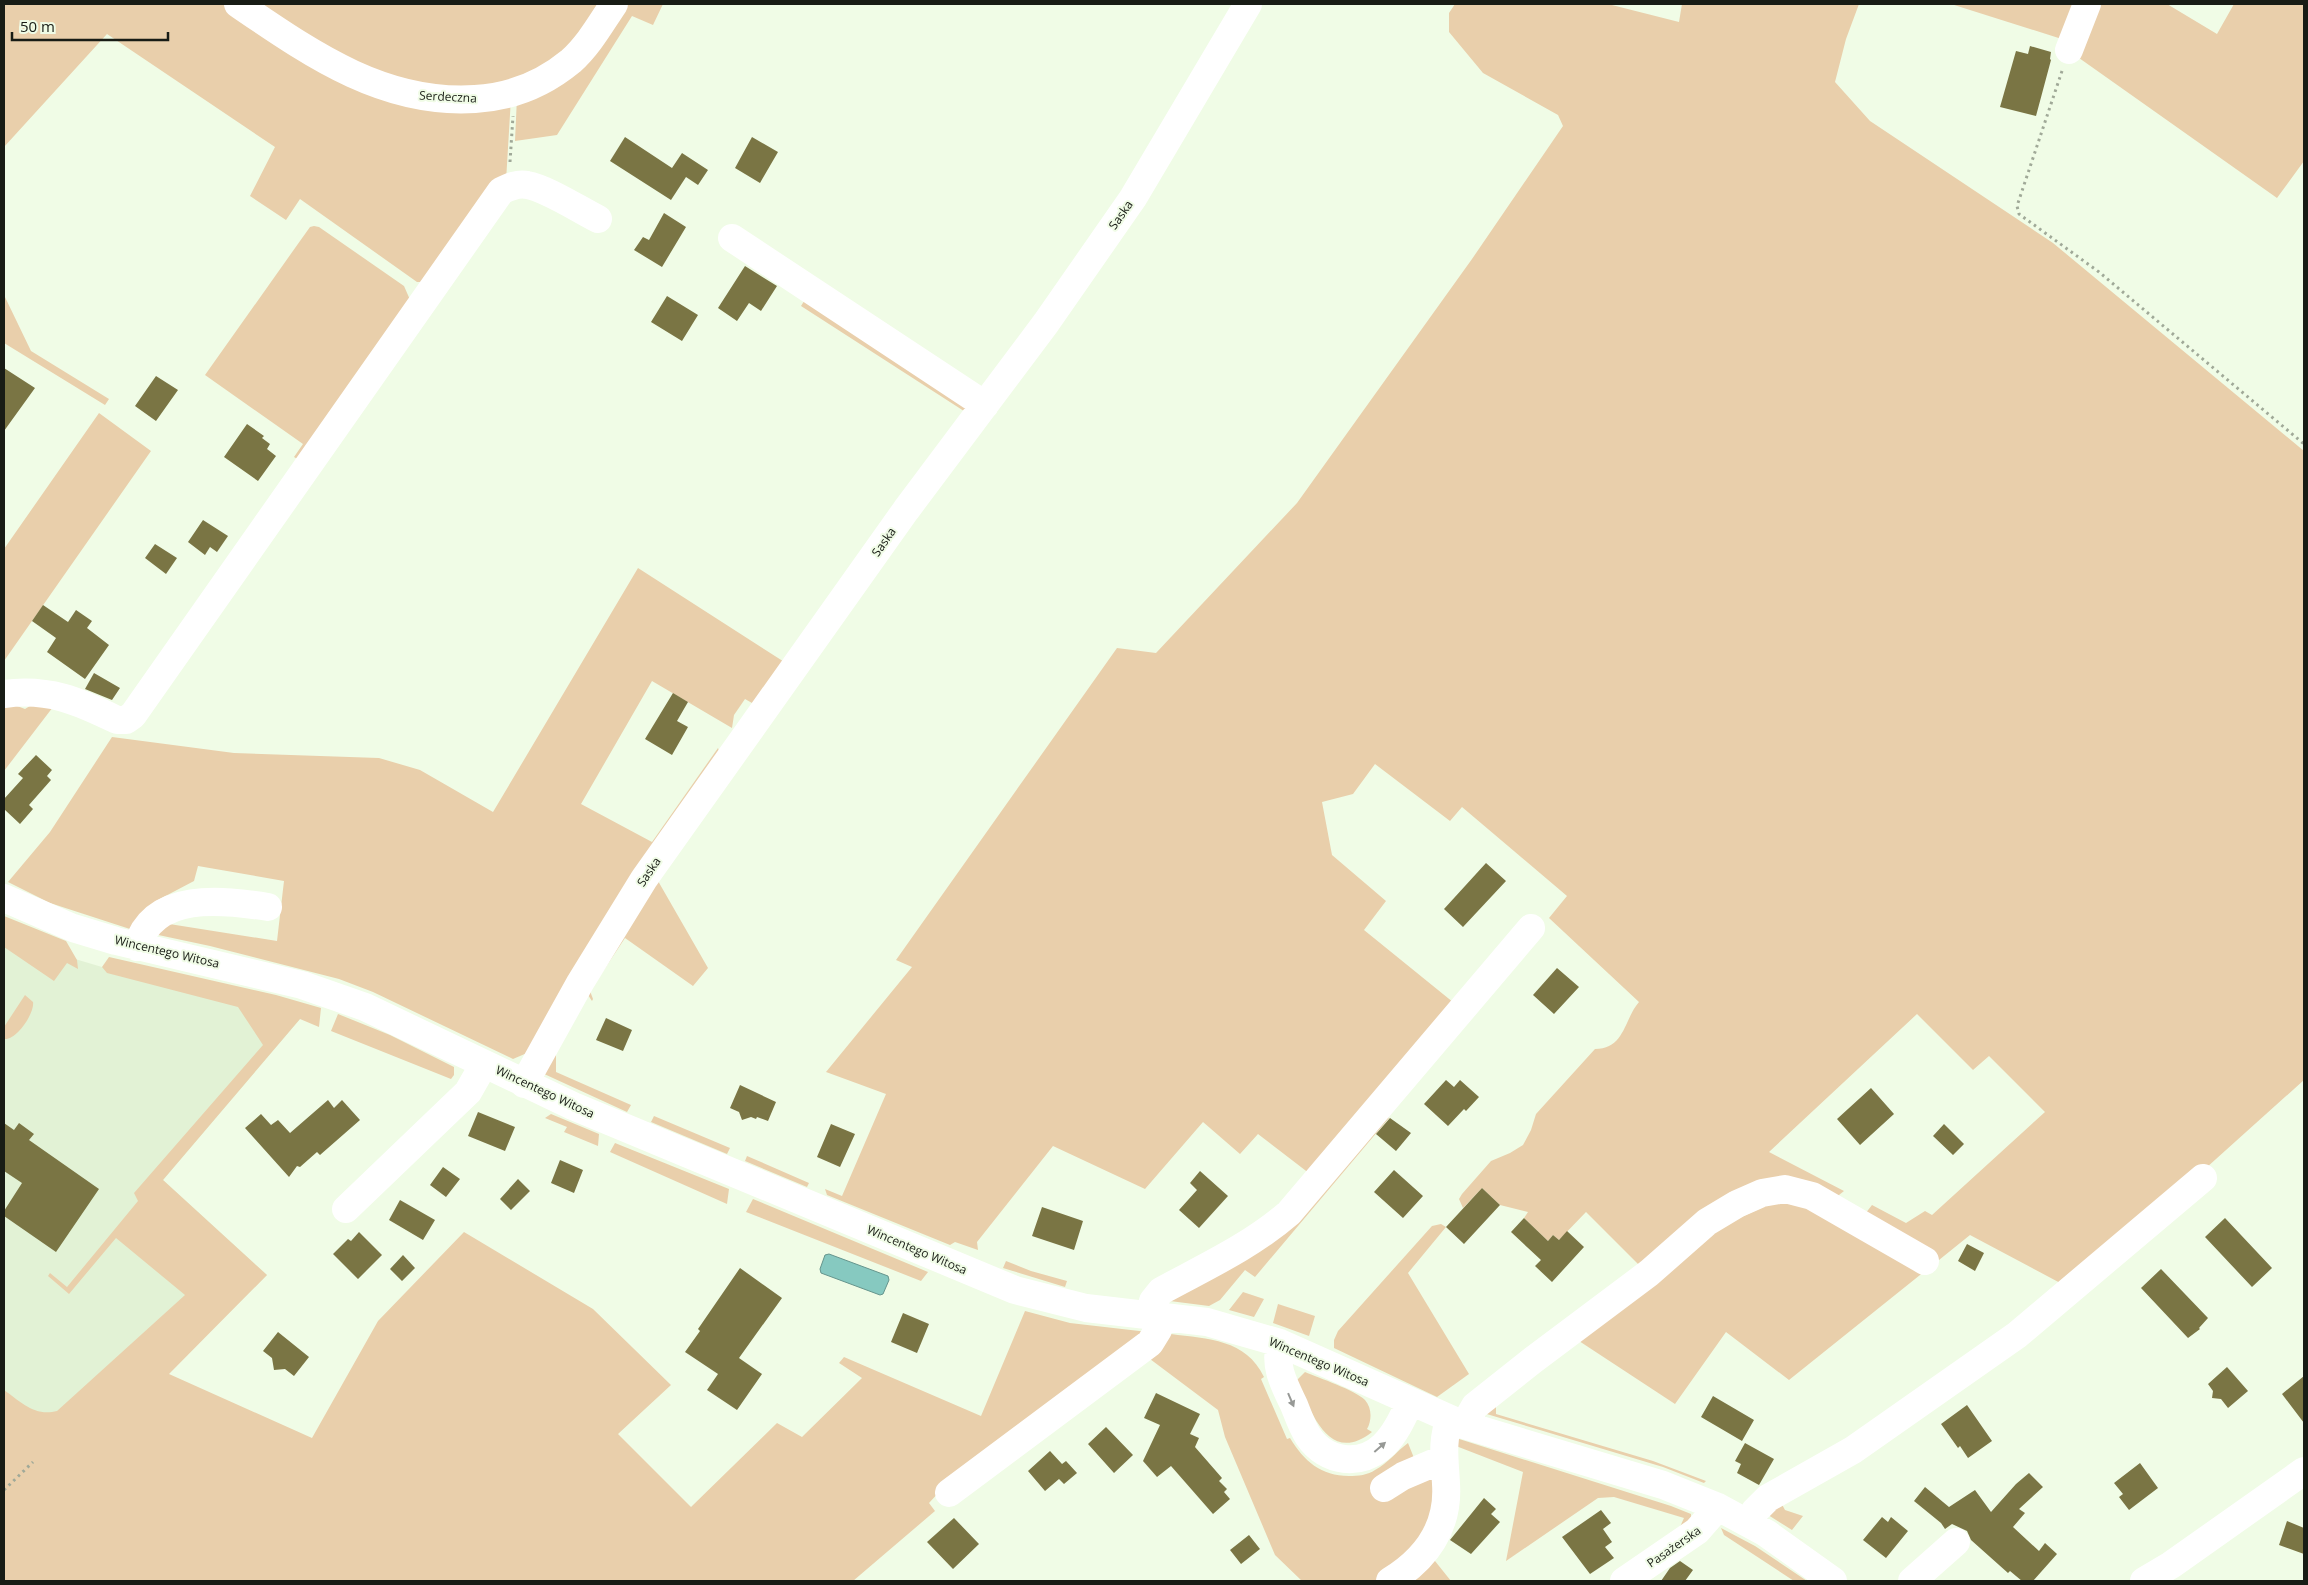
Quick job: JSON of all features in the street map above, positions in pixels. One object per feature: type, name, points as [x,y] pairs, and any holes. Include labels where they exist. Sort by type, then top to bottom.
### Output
[{"type":"street","name":"Serdeczna","points":[[238,4],[304,49],[352,75],[393,91],[427,98],[462,100],[514,94],[542,82],[572,60],[593,36],[614,4]]},
{"type":"street","name":"Saska","points":[[524,1084],[580,983],[649,872],[906,510],[1046,323],[1133,198],[1248,4]]},
{"type":"street","points":[[2069,50],[2087,4]]},
{"type":"street","points":[[4,694],[31,692],[70,698],[118,720],[126,720],[133,715],[501,191],[527,185],[540,189],[598,219]]},
{"type":"street","points":[[732,238],[985,405]]},
{"type":"street","name":"Wincentego Witosa","points":[[4,898],[73,928],[137,947],[254,972],[335,995],[396,1021],[524,1084],[746,1179],[1015,1290],[1086,1308],[1207,1322],[1280,1343],[1457,1422],[1663,1485],[1718,1507],[1748,1523],[1833,1581]]},
{"type":"street","points":[[137,947],[146,926],[163,913],[178,906],[217,901],[268,908]]},
{"type":"street","points":[[949,1493],[1150,1343],[1158,1330],[1153,1301],[1160,1291],[1248,1244],[1270,1230],[1289,1213],[1531,928]]},
{"type":"street","points":[[346,1209],[468,1092],[484,1064]]},
{"type":"street","points":[[1748,1523],[1755,1511],[1768,1498],[1853,1450],[2017,1334],[2203,1178]]},
{"type":"street","points":[[1390,1581],[1417,1562],[1429,1548],[1440,1527],[1445,1513],[1446,1498],[1443,1459],[1445,1432],[1533,1360],[1649,1273],[1707,1222],[1737,1204],[1762,1193],[1785,1189],[1812,1196],[1925,1260]]},
{"type":"street","points":[[1280,1343],[1278,1370],[1304,1430],[1316,1446],[1328,1454],[1353,1460],[1374,1453],[1394,1434],[1410,1402]]},
{"type":"street","points":[[1384,1488],[1403,1476],[1443,1459]]},
{"type":"street","points":[[2144,1581],[2171,1565],[2304,1471]]},
{"type":"street","name":"Pasażerska","points":[[1624,1581],[1705,1525],[1718,1507]]},
{"type":"street","points":[[1912,1581],[1956,1542]]},
{"type":"path","points":[[2069,50],[2017,206],[2019,214],[2099,272],[2304,444]]},
{"type":"path","points":[[508,188],[514,94]]},
{"type":"path","points":[[4,1490],[33,1462]]},
{"type":"shaded area","points":[[4,4],[229,4],[351,80],[511,98],[506,181],[425,282],[417,282],[300,199],[286,220],[250,196],[275,147],[107,34],[4,147]]},
{"type":"shaded area","points":[[248,4],[608,4],[588,34],[512,89],[395,86]]},
{"type":"shaded area","points":[[619,4],[663,4],[653,25],[632,16],[557,135],[515,141],[517,97]]},
{"type":"shaded area","points":[[1455,4],[1608,4],[1679,22],[1682,4],[1859,4],[1846,39],[1835,82],[1870,121],[2053,243],[2304,451],[2304,1080],[2206,1168],[2064,1285],[1970,1235],[1939,1260],[1865,1221],[1865,1214],[1872,1205],[1906,1223],[1925,1211],[1932,1215],[2045,1112],[1989,1056],[1973,1070],[1917,1014],[1769,1152],[1844,1191],[1834,1199],[1798,1185],[1641,1267],[1586,1212],[1559,1240],[1553,1235],[1548,1241],[1524,1218],[1528,1212],[1500,1205],[1482,1188],[1463,1208],[1459,1199],[1462,1194],[1491,1161],[1523,1145],[1531,1130],[1536,1114],[1595,1049],[1605,1048],[1618,1039],[1639,1002],[1549,918],[1567,896],[1462,807],[1450,821],[1375,764],[1353,794],[1322,802],[1332,855],[1386,901],[1364,930],[1459,1007],[1314,1177],[1258,1134],[1240,1154],[1203,1122],[1145,1189],[1053,1146],[977,1242],[978,1250],[955,1242],[950,1245],[827,1195],[825,1189],[842,1196],[886,1094],[826,1072],[912,967],[896,960],[1117,648],[1156,653],[1297,503],[1472,259],[1563,126],[1558,115],[1483,73],[1449,32],[1449,13]]},
{"type":"shaded area","points":[[1951,4],[2083,4],[2068,41]]},
{"type":"shaded area","points":[[2092,4],[2167,4],[2217,34],[2234,4],[2304,4],[2304,161],[2277,198],[2072,53]]},
{"type":"shaded area","points":[[310,227],[319,227],[404,286],[411,302],[299,460],[294,457],[303,444],[205,375]]},
{"type":"shaded area","points":[[4,295],[31,351],[109,399],[105,405],[4,343]]},
{"type":"shaded area","points":[[808,295],[963,399],[967,413],[801,306]]},
{"type":"shaded area","points":[[99,413],[151,451],[4,661],[4,549]]},
{"type":"shaded area","points":[[638,568],[789,665],[759,707],[745,699],[734,715],[732,728],[652,681],[581,804],[652,842],[718,748],[721,756],[527,1053],[513,1059],[373,992],[339,979],[210,946],[149,933],[163,923],[277,941],[284,881],[198,866],[194,881],[156,901],[158,908],[133,930],[50,903],[8,882],[50,832],[112,737],[234,753],[379,758],[420,770],[493,812]]},
{"type":"shaded area","points":[[4,701],[25,709],[38,701],[53,707],[4,771]]},
{"type":"shaded area","points":[[654,874],[708,968],[693,986],[625,938],[590,991],[592,1001],[586,992],[587,985]]},
{"type":"shaded area","points":[[4,916],[66,941],[77,960],[78,969],[67,963],[54,981],[4,947]]},
{"type":"shaded area","points":[[4,929],[38,948],[102,967],[300,1019],[163,1180],[267,1275],[65,1475],[4,1418]]},
{"type":"shaded area","points":[[109,957],[276,995],[321,1008],[319,1027],[300,1019],[163,1180],[267,1275],[169,1374],[312,1438],[378,1321],[464,1232],[593,1309],[671,1385],[618,1434],[691,1507],[777,1423],[802,1437],[862,1378],[839,1363],[844,1357],[981,1416],[1025,1311],[1070,1323],[1148,1332],[941,1490],[929,1503],[935,1511],[853,1581],[4,1581],[4,1390],[22,1404],[35,1410],[42,1412],[57,1411],[185,1295],[116,1238],[69,1294],[48,1276],[50,1273],[67,1287],[138,1201],[134,1193],[263,1045],[238,1007],[107,973],[102,967]]},
{"type":"shaded area","points":[[25,995],[33,1002],[31,1013],[24,1025],[14,1036],[4,1039],[4,1027]]},
{"type":"shaded area","points":[[338,1014],[390,1035],[454,1067],[454,1075],[451,1079],[331,1031]]},
{"type":"shaded area","points":[[556,1048],[556,1072],[631,1105],[627,1112],[542,1073]]},
{"type":"shaded area","points":[[1383,1113],[1389,1118],[1255,1277],[1245,1270],[1220,1300],[1209,1306],[1162,1300],[1251,1247]]},
{"type":"shaded area","points":[[551,1114],[599,1134],[598,1146],[564,1132],[567,1127],[545,1118]]},
{"type":"shaded area","points":[[654,1116],[730,1148],[727,1154],[651,1122]]},
{"type":"shaded area","points":[[615,1143],[729,1189],[727,1204],[610,1152]]},
{"type":"shaded area","points":[[747,1156],[809,1183],[807,1187],[745,1161]]},
{"type":"shaded area","points":[[1787,1196],[1925,1271],[1789,1380],[1726,1332],[1675,1404],[1576,1339],[1496,1403],[1496,1414],[1653,1461],[1706,1481],[1704,1483],[1663,1467],[1480,1412],[1694,1239]]},
{"type":"shaded area","points":[[753,1199],[928,1272],[921,1281],[746,1212]]},
{"type":"shaded area","points":[[1441,1224],[1446,1227],[1408,1273],[1469,1374],[1437,1397],[1334,1348],[1334,1340],[1338,1331],[1432,1226]]},
{"type":"shaded area","points":[[1006,1261],[1031,1271],[1067,1281],[1065,1287],[1003,1268]]},
{"type":"shaded area","points":[[1243,1292],[1264,1299],[1254,1317],[1229,1310]]},
{"type":"shaded area","points":[[1278,1304],[1315,1316],[1309,1336],[1273,1323]]},
{"type":"shaded area","points":[[1171,1334],[1199,1337],[1225,1343],[1247,1355],[1256,1364],[1264,1377],[1261,1379],[1287,1439],[1290,1438],[1307,1460],[1322,1470],[1339,1475],[1366,1474],[1384,1464],[1408,1443],[1414,1458],[1433,1473],[1437,1524],[1383,1581],[1302,1581],[1275,1555],[1225,1437],[1218,1410],[1146,1356]]},
{"type":"shaded area","points":[[1305,1372],[1345,1388],[1365,1400],[1370,1414],[1370,1422],[1367,1429],[1372,1432],[1357,1441],[1344,1443],[1333,1439],[1324,1431],[1309,1406],[1297,1380]]},
{"type":"shaded area","points":[[1456,1438],[1671,1506],[1691,1514],[1691,1519],[1674,1540],[1684,1518],[1614,1497],[1598,1498],[1506,1561],[1523,1472],[1456,1446]]},
{"type":"shaded area","points":[[1779,1499],[1785,1510],[1803,1516],[1792,1530],[1765,1513]]},
{"type":"shaded area","points":[[1721,1528],[1755,1546],[1807,1581],[1794,1581],[1724,1535]]},
{"type":"shaded area","points":[[1431,1556],[1451,1581],[1398,1581]]},
{"type":"water","points":[[829,1254],[888,1276],[889,1280],[883,1294],[880,1295],[821,1273],[820,1269],[825,1255]]},
{"type":"building","points":[[2030,46],[2051,52],[2051,60],[2036,116],[2000,107],[2016,51],[2028,54]]},
{"type":"building","points":[[625,137],[672,168],[682,153],[708,170],[698,185],[686,177],[671,200],[610,161]]},
{"type":"building","points":[[752,137],[778,152],[760,183],[735,168]]},
{"type":"building","points":[[664,213],[686,227],[662,267],[634,250],[643,237],[649,240]]},
{"type":"building","points":[[745,266],[777,286],[761,311],[749,303],[737,321],[718,308]]},
{"type":"building","points":[[667,296],[698,315],[682,341],[651,322]]},
{"type":"building","points":[[4,368],[35,388],[4,431]]},
{"type":"building","points":[[156,376],[178,390],[156,421],[135,406]]},
{"type":"building","points":[[247,424],[264,436],[262,438],[270,444],[267,449],[276,456],[258,481],[224,457]]},
{"type":"building","points":[[203,520],[228,536],[217,552],[210,547],[205,555],[188,542]]},
{"type":"building","points":[[155,544],[177,558],[166,574],[145,558]]},
{"type":"building","points":[[43,605],[68,622],[76,610],[92,621],[87,628],[109,645],[85,679],[47,652],[56,638],[32,621]]},
{"type":"building","points":[[94,673],[120,688],[112,700],[85,689]]},
{"type":"building","points":[[673,693],[688,702],[677,721],[688,727],[672,755],[645,739]]},
{"type":"building","points":[[36,755],[52,770],[47,776],[51,780],[29,805],[33,809],[20,824],[4,809],[4,799],[23,778],[18,774]]},
{"type":"building","points":[[1486,863],[1506,881],[1463,927],[1444,909]]},
{"type":"building","points":[[1557,968],[1579,987],[1554,1014],[1533,995]]},
{"type":"building","points":[[606,1018],[632,1030],[623,1051],[596,1040]]},
{"type":"building","points":[[1446,1080],[1454,1087],[1460,1080],[1479,1097],[1448,1126],[1424,1104]]},
{"type":"building","points":[[740,1085],[776,1102],[768,1121],[757,1117],[756,1119],[751,1117],[742,1120],[739,1112],[730,1108]]},
{"type":"building","points":[[1871,1088],[1894,1114],[1860,1145],[1837,1119]]},
{"type":"building","points":[[328,1100],[334,1108],[342,1100],[360,1120],[320,1155],[317,1152],[300,1167],[297,1166],[289,1177],[245,1128],[261,1114],[271,1125],[278,1120],[290,1133]]},
{"type":"building","points":[[478,1112],[515,1127],[505,1151],[468,1136]]},
{"type":"building","points":[[1390,1118],[1411,1133],[1396,1151],[1376,1134]]},
{"type":"building","points":[[4,1123],[14,1130],[19,1123],[34,1134],[29,1140],[99,1189],[56,1252],[4,1216],[4,1211],[22,1183],[4,1171]]},
{"type":"building","points":[[831,1124],[855,1134],[840,1167],[817,1157]]},
{"type":"building","points":[[1944,1124],[1964,1144],[1953,1155],[1933,1136]]},
{"type":"building","points":[[560,1160],[583,1170],[574,1193],[551,1183]]},
{"type":"building","points":[[443,1167],[460,1179],[446,1197],[430,1185]]},
{"type":"building","points":[[1394,1170],[1423,1196],[1403,1218],[1374,1192]]},
{"type":"building","points":[[1200,1171],[1228,1196],[1199,1228],[1179,1210],[1197,1190],[1190,1183]]},
{"type":"building","points":[[518,1179],[530,1191],[511,1210],[500,1199]]},
{"type":"building","points":[[1482,1188],[1500,1205],[1464,1244],[1446,1227]]},
{"type":"building","points":[[400,1200],[435,1220],[423,1240],[389,1220]]},
{"type":"building","points":[[1042,1207],[1083,1221],[1074,1250],[1032,1236]]},
{"type":"building","points":[[1524,1218],[1548,1241],[1553,1235],[1559,1240],[1567,1231],[1584,1247],[1552,1282],[1535,1266],[1541,1260],[1511,1232]]},
{"type":"building","points":[[2225,1218],[2272,1268],[2252,1287],[2205,1237]]},
{"type":"building","points":[[359,1232],[382,1255],[358,1279],[333,1254],[348,1239],[351,1241]]},
{"type":"building","points":[[1967,1244],[1984,1253],[1975,1271],[1958,1261]]},
{"type":"building","points":[[403,1255],[415,1268],[402,1281],[390,1269]]},
{"type":"building","points":[[740,1268],[782,1298],[739,1358],[762,1374],[737,1410],[707,1390],[718,1374],[685,1352],[700,1331],[698,1329]]},
{"type":"building","points":[[2161,1269],[2208,1318],[2200,1329],[2188,1338],[2141,1288]]},
{"type":"building","points":[[903,1313],[929,1324],[917,1353],[891,1342]]},
{"type":"building","points":[[278,1332],[309,1357],[294,1376],[285,1369],[274,1370],[272,1358],[263,1351]]},
{"type":"building","points":[[2227,1367],[2248,1391],[2228,1408],[2221,1399],[2212,1398],[2213,1391],[2208,1384]]},
{"type":"building","points":[[2304,1376],[2304,1423],[2282,1394]]},
{"type":"building","points":[[1156,1393],[1200,1414],[1190,1434],[1199,1438],[1195,1447],[1222,1478],[1219,1481],[1227,1489],[1224,1492],[1230,1499],[1213,1514],[1171,1466],[1157,1477],[1143,1461],[1160,1425],[1144,1418]]},
{"type":"building","points":[[1713,1396],[1754,1420],[1742,1441],[1701,1417]]},
{"type":"building","points":[[1967,1405],[1992,1441],[1968,1458],[1960,1446],[1958,1448],[1941,1424]]},
{"type":"building","points":[[1106,1427],[1133,1455],[1114,1473],[1088,1444]]},
{"type":"building","points":[[1745,1443],[1774,1459],[1759,1485],[1737,1473],[1741,1464],[1735,1461]]},
{"type":"building","points":[[1050,1451],[1062,1464],[1066,1461],[1077,1473],[1064,1484],[1059,1479],[1045,1491],[1028,1471]]},
{"type":"building","points":[[2140,1463],[2158,1488],[2129,1510],[2119,1497],[2123,1494],[2114,1483]]},
{"type":"building","points":[[2029,1473],[2043,1487],[2019,1509],[2025,1513],[2013,1527],[2039,1551],[2045,1543],[2057,1554],[2033,1581],[2022,1581],[2010,1571],[2008,1573],[1971,1540],[1967,1531],[1952,1524],[1945,1529],[1941,1523],[1914,1501],[1925,1487],[1949,1507],[1975,1490],[1991,1512],[2016,1484]]},
{"type":"building","points":[[1484,1498],[1496,1509],[1491,1514],[1500,1522],[1471,1554],[1450,1540]]},
{"type":"building","points":[[1601,1510],[1611,1523],[1603,1529],[1612,1542],[1605,1547],[1614,1558],[1590,1574],[1562,1537]]},
{"type":"building","points":[[1882,1517],[1888,1522],[1891,1517],[1908,1531],[1886,1558],[1863,1540]]},
{"type":"building","points":[[954,1518],[979,1544],[953,1569],[927,1542]]},
{"type":"building","points":[[2287,1521],[2304,1528],[2304,1554],[2279,1545]]},
{"type":"building","points":[[1249,1535],[1260,1549],[1241,1564],[1230,1550]]},
{"type":"building","points":[[1680,1561],[1693,1570],[1685,1581],[1661,1581],[1670,1568]]}]
